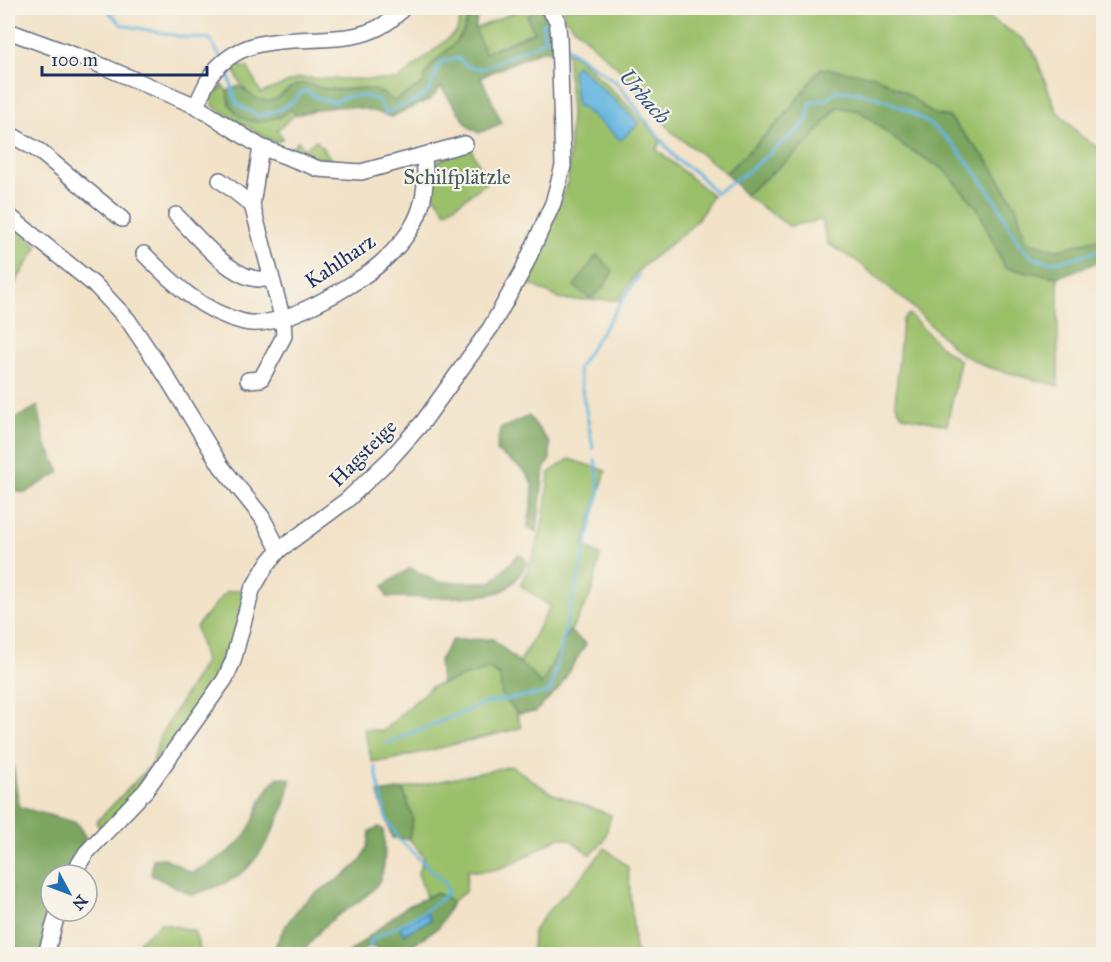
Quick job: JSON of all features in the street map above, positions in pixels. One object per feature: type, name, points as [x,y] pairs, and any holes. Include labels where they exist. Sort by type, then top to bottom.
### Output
[{"type":"street","points":[[196,106],[214,71],[233,54],[259,43],[341,38],[375,31],[403,8]]},
{"type":"street","name":"Hagsteige","points":[[80,863],[86,853],[146,790],[225,679],[234,661],[252,590],[258,577],[279,550],[334,511],[391,458],[447,392],[510,294],[536,243],[561,180],[564,153],[560,44],[557,20],[548,8]]},
{"type":"street","points":[[8,31],[93,62],[196,106],[261,147],[319,169],[361,172],[424,157],[465,144]]},
{"type":"street","points":[[8,133],[39,151],[122,219]]},
{"type":"street","name":"Kahlharz","points":[[248,380],[261,379],[284,336],[283,320],[252,206],[261,147]]},
{"type":"street","name":"Kahlharz","points":[[144,254],[177,288],[205,307],[246,323],[283,320],[327,299],[359,279],[382,262],[401,241],[418,216],[427,186],[424,157]]},
{"type":"street","points":[[220,180],[252,206]]},
{"type":"street","points":[[8,215],[97,287],[128,320],[166,376],[221,466],[261,517],[279,550]]},
{"type":"street","name":"Kahlharz","points":[[176,215],[236,272],[253,278],[270,278]]},
{"type":"street","points":[[46,954],[55,923]]},
{"type":"green space","points":[[463,8],[470,8],[465,29],[456,42],[429,69],[423,84],[394,101],[370,89],[329,89],[301,84],[274,100],[259,100],[243,87],[233,67],[239,62],[242,68],[247,66],[261,93],[299,78],[398,80],[457,31]]},
{"type":"green space","points":[[470,8],[479,8],[475,29],[485,53],[534,32],[528,18],[531,9],[543,9],[551,19],[555,51],[543,50],[481,77],[502,123],[479,133],[469,127],[441,87],[431,99],[391,117],[355,107],[334,107],[297,115],[291,109],[271,119],[251,121],[235,112],[230,103],[227,91],[239,86],[258,99],[269,100],[300,84],[338,90],[369,89],[394,101],[423,84],[429,68],[463,32]]},
{"type":"green space","points":[[524,8],[534,32],[485,54],[475,29]]},
{"type":"green space","points":[[568,8],[974,8],[1023,39],[1034,52],[1056,110],[1081,136],[1103,151],[1103,238],[1056,250],[1026,241],[1016,206],[988,161],[949,117],[933,114],[906,93],[821,68],[783,118],[726,173],[672,132],[623,73],[559,13]]},
{"type":"green space","points":[[567,51],[578,57],[645,122],[661,142],[656,149],[712,195],[698,219],[680,237],[640,269],[619,300],[562,300],[526,282],[568,182],[571,112]]},
{"type":"green space","points":[[821,68],[875,76],[906,93],[933,114],[949,117],[988,161],[1016,207],[1026,241],[1056,250],[1103,238],[1103,264],[1093,264],[1058,277],[1005,268],[977,207],[942,168],[902,145],[860,111],[837,107],[808,143],[745,195],[726,173],[783,118]]},
{"type":"green space","points":[[223,86],[227,91],[229,104],[279,118],[291,109],[296,114],[277,130],[283,138],[275,143],[214,107],[209,95],[212,88],[219,91]]},
{"type":"green space","points":[[838,107],[860,111],[902,145],[942,168],[977,207],[1005,268],[1058,277],[1058,386],[987,367],[958,352],[909,304],[857,261],[828,244],[822,220],[789,226],[745,195],[808,143]]},
{"type":"green space","points":[[316,140],[333,161],[290,151],[298,141],[304,149]]},
{"type":"green space","name":"Schilfplätzle","points":[[470,147],[488,182],[446,212],[432,192],[432,166],[453,153]]},
{"type":"green space","points":[[8,222],[38,246],[8,295]]},
{"type":"green space","points":[[597,255],[613,271],[603,288],[590,299],[574,286]]},
{"type":"green space","points":[[909,314],[939,345],[960,361],[947,425],[903,416],[895,404],[902,320]]},
{"type":"green space","points":[[38,406],[45,442],[60,472],[25,493],[8,489],[8,423]]},
{"type":"green space","points":[[529,416],[550,444],[550,459],[544,469],[537,532],[528,527],[532,498],[531,481],[520,467],[496,451],[500,429]]},
{"type":"green space","points":[[569,459],[606,471],[583,546],[600,555],[592,592],[541,686],[519,664],[550,606],[520,585],[533,557],[541,530],[549,473]]},
{"type":"green space","points":[[519,554],[528,562],[526,566],[512,584],[495,593],[448,597],[387,597],[383,586],[410,568],[438,582],[492,582]]},
{"type":"green space","points":[[249,588],[234,647],[219,679],[190,724],[140,787],[105,827],[99,827],[96,822],[152,764],[160,736],[205,662],[196,627],[226,592]]},
{"type":"green space","points":[[569,631],[586,644],[559,688],[535,712],[518,714],[501,694],[500,676],[489,669],[441,684],[439,660],[452,640],[493,639],[541,685]]},
{"type":"green space","points":[[489,669],[500,676],[503,692],[519,719],[521,728],[390,760],[372,762],[364,729],[383,731],[431,687]]},
{"type":"green space","points":[[8,751],[12,757],[19,807],[77,823],[86,838],[72,863],[39,863],[39,923],[48,923],[40,954],[8,954]]},
{"type":"green space","points":[[512,766],[551,793],[611,815],[604,841],[590,855],[571,840],[559,837],[504,867],[480,871],[468,870],[465,892],[453,901],[436,893],[426,897],[418,873],[424,857],[409,839],[412,818],[403,789]]},
{"type":"green space","points":[[278,777],[290,779],[279,819],[263,848],[244,871],[235,878],[220,886],[192,895],[151,875],[153,859],[165,858],[192,873],[228,852],[246,834],[262,799]]},
{"type":"green space","points":[[403,789],[413,818],[409,839],[392,838],[378,793]]},
{"type":"green space","points":[[379,827],[383,830],[384,866],[375,887],[329,922],[301,954],[272,954],[292,916],[311,897],[350,872],[364,855],[370,831]]},
{"type":"green space","points":[[605,848],[628,867],[635,949],[640,954],[532,954],[533,931]]},
{"type":"green space","points":[[436,893],[453,901],[439,927],[398,954],[378,954],[372,944],[358,954],[347,954],[406,907]],"holes":[[[426,913],[430,920],[404,934],[401,927]]]},
{"type":"green space","points":[[161,923],[194,931],[202,954],[139,954],[139,941]]},
{"type":"water","points":[[577,65],[639,123],[621,140],[581,106],[577,107],[572,70]]},
{"type":"water","points":[[427,913],[430,920],[404,934],[400,927]]},
{"type":"waterway","name":"Urbach","points":[[105,8],[122,25],[183,37],[210,39],[221,58]]},
{"type":"waterway","points":[[545,22],[542,25],[545,40]]},
{"type":"waterway","name":"Urbach","points":[[226,66],[237,104],[258,116],[283,108],[293,102],[302,92],[307,91],[319,99],[335,102],[350,96],[378,100],[386,114],[426,94],[441,62],[457,58],[467,66],[482,69],[545,40],[555,40]]},
{"type":"waterway","name":"Urbach","points":[[566,47],[617,83],[677,160],[698,174],[716,193],[747,172],[802,127],[808,119],[810,102],[827,100],[836,91],[852,92],[885,100],[902,108],[932,126],[945,137],[981,179],[1015,237],[1025,251],[1032,256],[1040,260],[1055,262],[1104,249]]},
{"type":"waterway","points":[[593,448],[578,368],[639,275]]},
{"type":"waterway","points":[[388,743],[485,703],[550,692],[600,489],[595,460]]},
{"type":"waterway","points":[[371,948],[370,941],[424,912],[448,893],[445,883],[398,838],[386,817],[375,767]]}]
